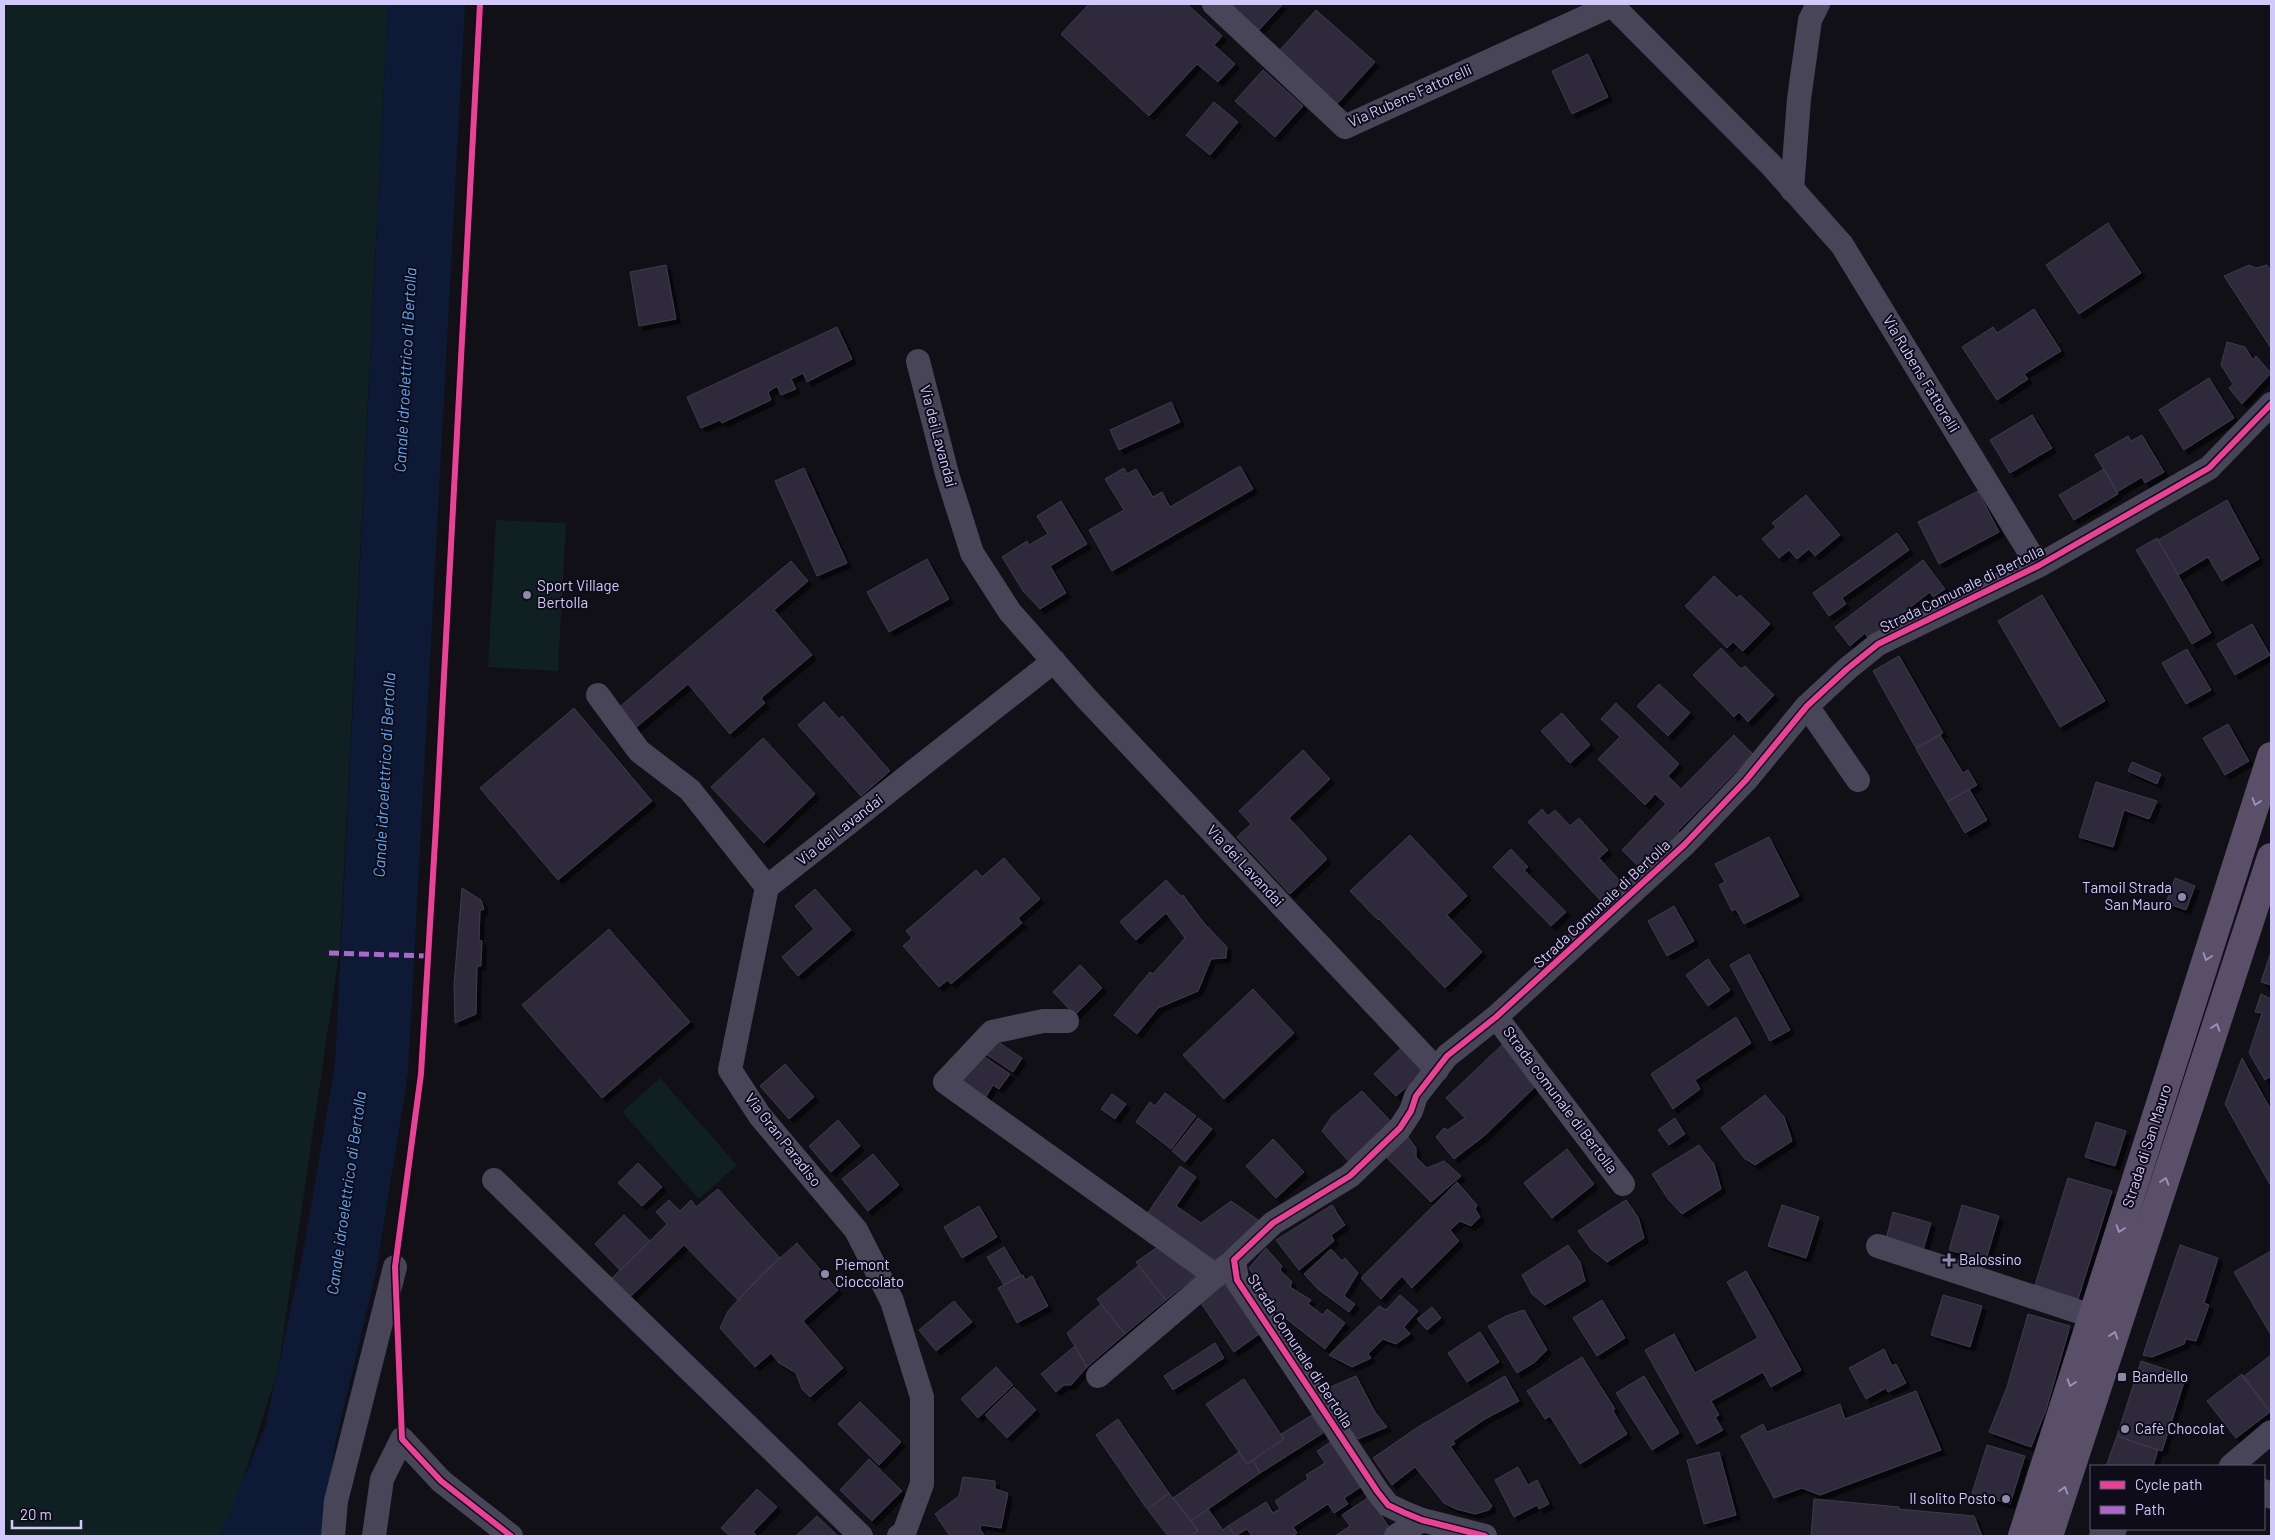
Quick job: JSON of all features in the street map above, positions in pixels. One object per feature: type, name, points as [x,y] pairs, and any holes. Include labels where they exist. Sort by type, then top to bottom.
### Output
[{"type":"main road","name":"Strada di San Mauro","points":[[2022,1536],[2271,756]]},
{"type":"main road","name":"Strada di San Mauro","points":[[2049,1536],[2271,857]]},
{"type":"street","name":"Via Rubens Fattorelli","points":[[1214,4],[1345,127],[1612,4],[1792,190],[1842,245],[2038,566]]},
{"type":"street","points":[[1792,190],[1799,99],[1810,20],[1818,4]]},
{"type":"street","name":"Via dei Lavandai","points":[[918,362],[947,474],[972,553],[1010,612],[1086,699],[1437,1070]]},
{"type":"street","name":"Strada Comunale di Bertolla","points":[[1098,1376],[1216,1276],[1273,1223],[1350,1176],[1400,1128],[1411,1111],[1416,1096],[1447,1056],[1496,1017],[1684,845],[1746,780],[1807,706],[1847,668],[1878,644],[2038,566],[2209,468],[2271,404]]},
{"type":"street","name":"Via dei Lavandai","points":[[767,887],[1054,662]]},
{"type":"street","points":[[598,695],[639,751],[690,790],[767,887]]},
{"type":"street","points":[[1807,706],[1858,780]]},
{"type":"street","name":"Via Gran Paradiso","points":[[767,887],[730,1070],[760,1116],[856,1230],[892,1301],[922,1397],[922,1484],[904,1533],[899,1536]]},
{"type":"street","name":"Strada comunale di Bertolla","points":[[1496,1017],[1623,1184]]},
{"type":"street","points":[[1067,1021],[1043,1021],[992,1032],[945,1082],[1216,1276]]},
{"type":"street","points":[[494,1180],[861,1536]]},
{"type":"street","points":[[1878,1246],[2092,1316]]},
{"type":"street","name":"Strada Comunale di Bertolla","points":[[1234,1260],[1237,1280],[1388,1505],[1422,1520],[1485,1536]]},
{"type":"street","points":[[333,1536],[336,1501],[395,1267]]},
{"type":"street","points":[[2232,1465],[2271,1432]]},
{"type":"street","points":[[374,1536],[382,1478],[402,1439],[441,1481],[511,1536]]},
{"type":"street","points":[[1396,1536],[1422,1520]]},
{"type":"street","points":[[2101,1536],[2113,1530]]},
{"type":"shaded area","points":[[4,4],[388,4],[340,948],[278,1370],[225,1536],[4,1536]]},
{"type":"shaded area","name":"Sport Village Bertolla","points":[[496,520],[566,523],[558,671],[488,667]]},
{"type":"shaded area","points":[[660,1078],[737,1165],[699,1199],[622,1112]]},
{"type":"water","name":"Canale idroelettrico di Bertolla","points":[[388,4],[465,4],[408,1073],[376,1272],[334,1448],[325,1536],[220,1536],[265,1427],[303,1253],[335,1065]]},
{"type":"building","points":[[1089,4],[1187,4],[1222,36],[1214,45],[1235,64],[1218,82],[1197,64],[1149,116],[1061,34]]},
{"type":"building","points":[[1230,4],[1281,4],[1282,5],[1259,30]]},
{"type":"building","points":[[1316,10],[1375,62],[1337,104],[1279,51]]},
{"type":"building","points":[[1588,54],[1608,97],[1572,114],[1552,71]]},
{"type":"building","points":[[1263,70],[1303,106],[1275,137],[1235,101]]},
{"type":"building","points":[[1214,102],[1238,122],[1210,155],[1186,135]]},
{"type":"building","points":[[2108,223],[2141,273],[2079,314],[2046,265]]},
{"type":"building","points":[[666,265],[676,319],[639,326],[630,272]]},
{"type":"building","points":[[2249,265],[2256,268],[2267,265],[2271,271],[2271,348],[2224,276]]},
{"type":"building","points":[[2034,309],[2061,351],[2024,374],[2028,379],[1997,400],[1962,347],[1993,327],[1997,333]]},
{"type":"building","points":[[837,327],[852,359],[807,382],[803,373],[791,379],[796,389],[781,395],[777,386],[768,392],[771,400],[722,423],[720,420],[701,428],[687,397]]},
{"type":"building","points":[[2227,342],[2245,347],[2253,360],[2256,356],[2271,373],[2242,404],[2229,388],[2233,384],[2221,365]]},
{"type":"building","points":[[2209,378],[2234,418],[2184,450],[2159,410]]},
{"type":"building","points":[[1171,402],[1180,422],[1119,450],[1110,430]]},
{"type":"building","points":[[2032,415],[2052,448],[2010,473],[1990,440]]},
{"type":"building","points":[[2142,435],[2164,472],[2145,483],[2142,477],[2117,492],[2095,455],[2128,436],[2131,441]]},
{"type":"building","points":[[1240,466],[1253,489],[1112,571],[1089,530],[1124,510],[1105,479],[1124,468],[1127,474],[1136,469],[1153,497],[1162,492],[1170,507]]},
{"type":"building","points":[[804,468],[847,563],[817,576],[775,481]]},
{"type":"building","points":[[2104,469],[2118,494],[2074,520],[2059,495]]},
{"type":"building","points":[[1978,491],[1999,532],[1939,564],[1918,522]]},
{"type":"building","points":[[1806,495],[1840,535],[1815,556],[1809,549],[1797,559],[1789,550],[1779,558],[1762,539],[1776,527],[1772,523]]},
{"type":"building","points":[[2227,500],[2259,559],[2222,581],[2208,557],[2178,575],[2158,540]]},
{"type":"building","points":[[1061,501],[1087,544],[1050,566],[1066,593],[1040,609],[1023,591],[1002,557],[1027,541],[1029,545],[1048,534],[1037,516]]},
{"type":"building","points":[[1897,533],[1909,550],[1842,598],[1846,604],[1829,616],[1813,593]]},
{"type":"building","points":[[2157,538],[2211,633],[2192,644],[2136,550]]},
{"type":"building","points":[[927,559],[949,599],[889,632],[867,592]]},
{"type":"building","points":[[1923,560],[1945,589],[1933,597],[1930,592],[1869,639],[1865,633],[1850,646],[1835,627]]},
{"type":"building","points":[[791,561],[808,581],[774,610],[812,655],[761,698],[765,703],[730,734],[688,684],[633,730],[616,710]]},
{"type":"building","points":[[1714,576],[1737,598],[1740,595],[1770,624],[1743,651],[1733,642],[1727,648],[1685,606]]},
{"type":"building","points":[[2042,595],[2105,701],[2060,727],[1998,621]]},
{"type":"building","points":[[2252,624],[2270,655],[2235,675],[2217,644]]},
{"type":"building","points":[[1721,648],[1741,669],[1745,666],[1774,695],[1748,722],[1739,712],[1734,717],[1693,675]]},
{"type":"building","points":[[2187,649],[2211,690],[2186,704],[2162,663]]},
{"type":"building","points":[[1899,656],[1943,733],[1916,748],[1873,671]]},
{"type":"building","points":[[1659,684],[1690,713],[1668,736],[1637,706]]},
{"type":"building","points":[[824,702],[839,719],[842,716],[890,771],[861,796],[798,725]]},
{"type":"building","points":[[1616,703],[1679,764],[1668,776],[1681,789],[1734,735],[1753,754],[1678,831],[1685,838],[1648,876],[1622,850],[1666,804],[1655,794],[1645,805],[1598,759],[1620,737],[1601,719]]},
{"type":"building","points":[[574,708],[652,801],[558,880],[480,788]]},
{"type":"building","points":[[1562,713],[1590,745],[1570,763],[1541,731]]},
{"type":"building","points":[[2228,724],[2249,761],[2225,775],[2203,738]]},
{"type":"building","points":[[1940,735],[1963,773],[1968,770],[1977,785],[1947,802],[1916,749]]},
{"type":"building","points":[[763,738],[815,794],[764,843],[711,787]]},
{"type":"building","points":[[1303,750],[1330,779],[1289,818],[1327,859],[1290,894],[1237,837],[1251,824],[1239,811]]},
{"type":"building","points":[[2132,762],[2161,774],[2157,784],[2128,771]]},
{"type":"building","points":[[2096,782],[2157,801],[2149,819],[2124,810],[2113,847],[2079,837]]},
{"type":"building","points":[[1969,789],[1987,820],[1965,833],[1947,802]]},
{"type":"building","points":[[1542,809],[1548,816],[1555,810],[1570,826],[1579,818],[1608,850],[1599,858],[1621,882],[1601,901],[1528,822]]},
{"type":"building","points":[[1410,835],[1467,896],[1447,915],[1482,952],[1445,988],[1350,891]]},
{"type":"building","points":[[1769,837],[1799,896],[1744,924],[1736,909],[1732,911],[1719,885],[1725,882],[1715,864]]},
{"type":"building","points":[[1511,849],[1528,867],[1524,870],[1566,912],[1551,926],[1493,867]]},
{"type":"building","points":[[1004,858],[1040,899],[1018,918],[1022,923],[951,984],[948,980],[939,987],[903,946],[912,938],[906,931],[976,870],[982,877]]},
{"type":"building","points":[[2175,878],[2195,886],[2186,910],[2166,903]]},
{"type":"building","points":[[1166,880],[1182,897],[1183,895],[1204,923],[1227,947],[1226,958],[1211,959],[1198,991],[1158,1008],[1137,1034],[1114,1015],[1150,972],[1153,974],[1185,938],[1166,913],[1136,940],[1120,922]]},
{"type":"building","points":[[462,888],[481,900],[484,909],[480,911],[479,940],[482,941],[481,966],[477,966],[476,1014],[455,1023],[454,985]]},
{"type":"building","points":[[815,889],[851,930],[798,976],[782,957],[814,929],[795,906]]},
{"type":"building","points":[[1674,906],[1694,941],[1667,956],[1648,921]]},
{"type":"building","points":[[609,929],[690,1022],[602,1098],[522,1005]]},
{"type":"building","points":[[2271,952],[2271,985],[2261,982]]},
{"type":"building","points":[[1749,954],[1790,1030],[1770,1041],[1730,965]]},
{"type":"building","points":[[1708,959],[1730,990],[1708,1006],[1686,975]]},
{"type":"building","points":[[1080,965],[1102,988],[1075,1015],[1053,992]]},
{"type":"building","points":[[1253,989],[1294,1033],[1224,1099],[1183,1055]]},
{"type":"building","points":[[2261,994],[2271,999],[2271,1076],[2265,1080],[2249,1053],[2262,1013],[2255,1012]]},
{"type":"building","points":[[1736,1017],[1751,1043],[1695,1080],[1700,1089],[1673,1109],[1651,1074]]},
{"type":"building","points":[[995,1040],[1022,1058],[1013,1072],[986,1054]]},
{"type":"building","points":[[1502,1045],[1536,1086],[1484,1136],[1454,1159],[1436,1137],[1444,1128],[1448,1130],[1465,1118],[1446,1098]]},
{"type":"building","points":[[1403,1046],[1426,1071],[1396,1096],[1374,1074]]},
{"type":"building","points":[[980,1054],[1010,1074],[999,1089],[993,1085],[984,1100],[959,1083]]},
{"type":"building","points":[[2242,1058],[2271,1110],[2271,1186],[2225,1104]]},
{"type":"building","points":[[785,1064],[814,1097],[789,1119],[760,1086]]},
{"type":"building","points":[[1362,1091],[1396,1127],[1350,1163],[1322,1131],[1332,1116]]},
{"type":"building","points":[[1165,1093],[1196,1116],[1171,1149],[1136,1122],[1150,1102],[1155,1106]]},
{"type":"building","points":[[1112,1094],[1126,1104],[1115,1119],[1101,1109]]},
{"type":"building","points":[[1765,1095],[1784,1117],[1792,1141],[1755,1165],[1744,1158],[1721,1128]]},
{"type":"building","points":[[1198,1118],[1212,1129],[1185,1162],[1172,1151]]},
{"type":"building","points":[[1675,1118],[1685,1134],[1669,1145],[1658,1130]]},
{"type":"building","points":[[838,1120],[860,1146],[831,1172],[809,1146]]},
{"type":"building","points":[[2096,1122],[2126,1131],[2115,1166],[2085,1157]]},
{"type":"building","points":[[1408,1137],[1416,1148],[1416,1157],[1427,1168],[1444,1161],[1461,1176],[1431,1202],[1387,1158]]},
{"type":"building","points":[[1273,1139],[1304,1172],[1276,1198],[1246,1166]]},
{"type":"building","points":[[1699,1145],[1714,1164],[1721,1189],[1682,1214],[1668,1199],[1652,1174]]},
{"type":"building","points":[[1567,1149],[1594,1184],[1552,1218],[1524,1183]]},
{"type":"building","points":[[873,1154],[899,1185],[868,1211],[842,1179]]},
{"type":"building","points":[[638,1163],[662,1187],[642,1206],[618,1183]]},
{"type":"building","points":[[1180,1166],[1196,1177],[1176,1206],[1201,1223],[1231,1201],[1261,1222],[1213,1265],[1145,1217]]},
{"type":"building","points":[[2068,1178],[2112,1191],[2078,1299],[2035,1285]]},
{"type":"building","points":[[1457,1182],[1477,1205],[1475,1209],[1480,1217],[1471,1226],[1460,1221],[1450,1230],[1459,1241],[1412,1288],[1402,1276],[1381,1299],[1361,1278]]},
{"type":"building","points":[[718,1189],[780,1258],[738,1300],[684,1245],[629,1298],[609,1281],[667,1224],[656,1212],[669,1200],[680,1211],[691,1200],[696,1207]]},
{"type":"building","points":[[1626,1200],[1638,1217],[1644,1238],[1607,1262],[1591,1249],[1578,1231]]},
{"type":"building","points":[[1332,1205],[1345,1225],[1331,1235],[1334,1241],[1299,1270],[1276,1240]]},
{"type":"building","points":[[1782,1205],[1819,1217],[1806,1258],[1768,1246]]},
{"type":"building","points":[[1962,1205],[1999,1216],[1986,1260],[1949,1250]]},
{"type":"building","points":[[979,1206],[997,1237],[962,1258],[944,1227]]},
{"type":"building","points":[[1893,1212],[1931,1223],[1923,1250],[1886,1239]]},
{"type":"building","points":[[624,1215],[650,1241],[620,1270],[595,1244]]},
{"type":"building","points":[[797,1243],[838,1290],[803,1321],[843,1368],[810,1397],[802,1389],[796,1373],[779,1363],[771,1353],[755,1367],[720,1328],[728,1311],[762,1274]]},
{"type":"building","points":[[1162,1244],[1201,1272],[1166,1300],[1136,1262]]},
{"type":"building","points":[[1568,1245],[1580,1262],[1585,1281],[1545,1305],[1532,1294],[1522,1275]]},
{"type":"building","points":[[2180,1245],[2218,1258],[2204,1303],[2209,1305],[2196,1341],[2186,1339],[2184,1344],[2152,1357],[2143,1355]]},
{"type":"building","points":[[1004,1247],[1021,1275],[1004,1285],[987,1257]]},
{"type":"building","points":[[1266,1248],[1282,1266],[1280,1270],[1292,1282],[1290,1287],[1311,1300],[1308,1304],[1323,1315],[1327,1309],[1345,1323],[1325,1349],[1276,1311],[1249,1268]]},
{"type":"building","points":[[1331,1249],[1342,1261],[1345,1258],[1358,1273],[1344,1296],[1355,1304],[1349,1312],[1319,1290],[1304,1274]]},
{"type":"building","points":[[2271,1251],[2271,1335],[2234,1272]]},
{"type":"building","points":[[1138,1266],[1166,1300],[1125,1334],[1097,1299]]},
{"type":"building","points":[[1746,1271],[1801,1370],[1771,1387],[1763,1372],[1711,1401],[1719,1415],[1715,1417],[1723,1430],[1697,1444],[1645,1350],[1674,1334],[1695,1373],[1758,1338],[1727,1282]]},
{"type":"building","points":[[1023,1275],[1025,1280],[1032,1276],[1048,1306],[1017,1323],[998,1288]]},
{"type":"building","points":[[1224,1283],[1259,1334],[1234,1352],[1199,1300]]},
{"type":"building","points":[[1400,1295],[1418,1311],[1404,1327],[1410,1334],[1396,1344],[1383,1339],[1368,1354],[1371,1358],[1352,1367],[1329,1355],[1379,1306],[1386,1310]]},
{"type":"building","points":[[1943,1295],[1982,1306],[1970,1347],[1931,1335]]},
{"type":"building","points":[[1602,1300],[1625,1338],[1597,1356],[1573,1318]]},
{"type":"building","points":[[954,1301],[972,1322],[936,1351],[919,1330]]},
{"type":"building","points":[[1101,1304],[1125,1334],[1087,1367],[1067,1333]]},
{"type":"building","points":[[1432,1307],[1441,1318],[1427,1330],[1417,1319]]},
{"type":"building","points":[[1524,1310],[1547,1350],[1535,1362],[1517,1373],[1488,1326],[1506,1316]]},
{"type":"building","points":[[2028,1314],[2070,1326],[2046,1410],[2031,1447],[1989,1432],[2007,1387]]},
{"type":"building","points":[[1480,1332],[1499,1362],[1467,1382],[1448,1353]]},
{"type":"building","points":[[1215,1343],[1224,1358],[1173,1390],[1164,1376]]},
{"type":"building","points":[[1075,1346],[1087,1367],[1071,1385],[1064,1385],[1056,1392],[1041,1374]]},
{"type":"building","points":[[1884,1349],[1892,1366],[1896,1364],[1906,1383],[1888,1392],[1886,1388],[1866,1399],[1849,1368]]},
{"type":"building","points":[[2271,1355],[2271,1411],[2270,1412],[2243,1377]]},
{"type":"building","points":[[1582,1357],[1615,1409],[1613,1411],[1627,1434],[1580,1464],[1550,1416],[1545,1419],[1527,1391]]},
{"type":"building","points":[[2141,1361],[2186,1376],[2162,1451],[2117,1436]]},
{"type":"building","points":[[996,1367],[1013,1385],[978,1418],[961,1399]]},
{"type":"building","points":[[2242,1374],[2270,1412],[2236,1438],[2207,1401]]},
{"type":"building","points":[[1356,1376],[1375,1412],[1387,1427],[1358,1439],[1348,1427],[1328,1388]]},
{"type":"building","points":[[1505,1376],[1519,1401],[1485,1419],[1453,1441],[1455,1444],[1450,1446],[1492,1506],[1489,1510],[1475,1514],[1456,1509],[1444,1503],[1415,1467],[1392,1485],[1373,1458],[1418,1427]]},
{"type":"building","points":[[1644,1376],[1679,1433],[1652,1450],[1616,1393]]},
{"type":"building","points":[[1244,1379],[1284,1439],[1247,1464],[1206,1404]]},
{"type":"building","points":[[1014,1387],[1036,1410],[1007,1438],[985,1415]]},
{"type":"building","points":[[1916,1391],[1941,1450],[1820,1495],[1802,1488],[1774,1498],[1741,1436],[1763,1424],[1767,1432],[1840,1404],[1845,1419]]},
{"type":"building","points":[[860,1402],[901,1442],[879,1465],[838,1424]]},
{"type":"building","points":[[1312,1415],[1323,1433],[1260,1473],[1253,1460],[1284,1439],[1281,1434]]},
{"type":"building","points":[[1118,1419],[1169,1493],[1147,1509],[1096,1435]]},
{"type":"building","points":[[2117,1436],[2158,1450],[2153,1465],[2106,1465]]},
{"type":"building","points":[[1332,1441],[1362,1486],[1344,1498],[1348,1504],[1334,1513],[1328,1504],[1293,1527],[1297,1533],[1292,1536],[1252,1536],[1247,1529],[1235,1536],[1228,1526],[1266,1502],[1273,1513],[1280,1509],[1275,1501],[1308,1479],[1306,1475],[1325,1463],[1317,1451]]},
{"type":"building","points":[[1987,1445],[2025,1456],[2010,1504],[1972,1493]]},
{"type":"building","points":[[1239,1452],[1247,1464],[1253,1460],[1260,1473],[1191,1521],[1173,1498]]},
{"type":"building","points":[[1719,1452],[1736,1515],[1704,1524],[1687,1460]]},
{"type":"building","points":[[869,1459],[902,1491],[872,1521],[840,1490]]},
{"type":"building","points":[[1518,1467],[1528,1485],[1537,1480],[1549,1504],[1539,1509],[1537,1505],[1514,1517],[1495,1480]]},
{"type":"building","points":[[963,1477],[995,1481],[995,1489],[1008,1493],[1001,1528],[981,1525],[980,1529],[985,1536],[950,1536],[935,1514],[959,1496]]},
{"type":"building","points":[[757,1489],[777,1507],[753,1532],[757,1536],[730,1536],[721,1528]]},
{"type":"building","points":[[1169,1493],[1198,1531],[1190,1536],[1168,1536],[1148,1510]]},
{"type":"building","points":[[1369,1497],[1391,1530],[1382,1536],[1335,1536],[1350,1526],[1342,1515]]},
{"type":"building","points":[[1814,1499],[1974,1516],[1982,1536],[1811,1536]]},
{"type":"building","points":[[1208,1509],[1223,1530],[1228,1526],[1235,1536],[1190,1536],[1198,1531],[1191,1521]]},
{"type":"building","points":[[817,1516],[838,1536],[796,1536]]},
{"type":"marked path","points":[[329,953],[428,956]]},
{"type":"cycle path","points":[[480,4],[421,1074],[395,1267],[402,1439],[441,1481],[511,1536]]},
{"type":"cycle path","points":[[1485,1536],[1422,1520],[1388,1505],[1237,1280],[1234,1260],[1273,1223],[1350,1176],[1400,1128],[1411,1111],[1416,1096],[1447,1056],[1496,1017],[1684,845],[1746,780],[1807,706],[1847,669],[1878,644],[2038,566],[2209,468],[2271,404]]},
{"type":"place","name":"Sport Village Bertolla","points":[[527,595]]},
{"type":"place","name":"Tamoil Strada San Mauro","points":[[2182,897]]},
{"type":"place","name":"Balossino","points":[[1949,1260]]},
{"type":"place","name":"Piemont Cioccolato","points":[[825,1274]]},
{"type":"place","name":"Bandello","points":[[2122,1377]]},
{"type":"place","name":"Cafè Chocolat","points":[[2125,1429]]},
{"type":"place","name":"Il solito Posto","points":[[2006,1499]]}]
